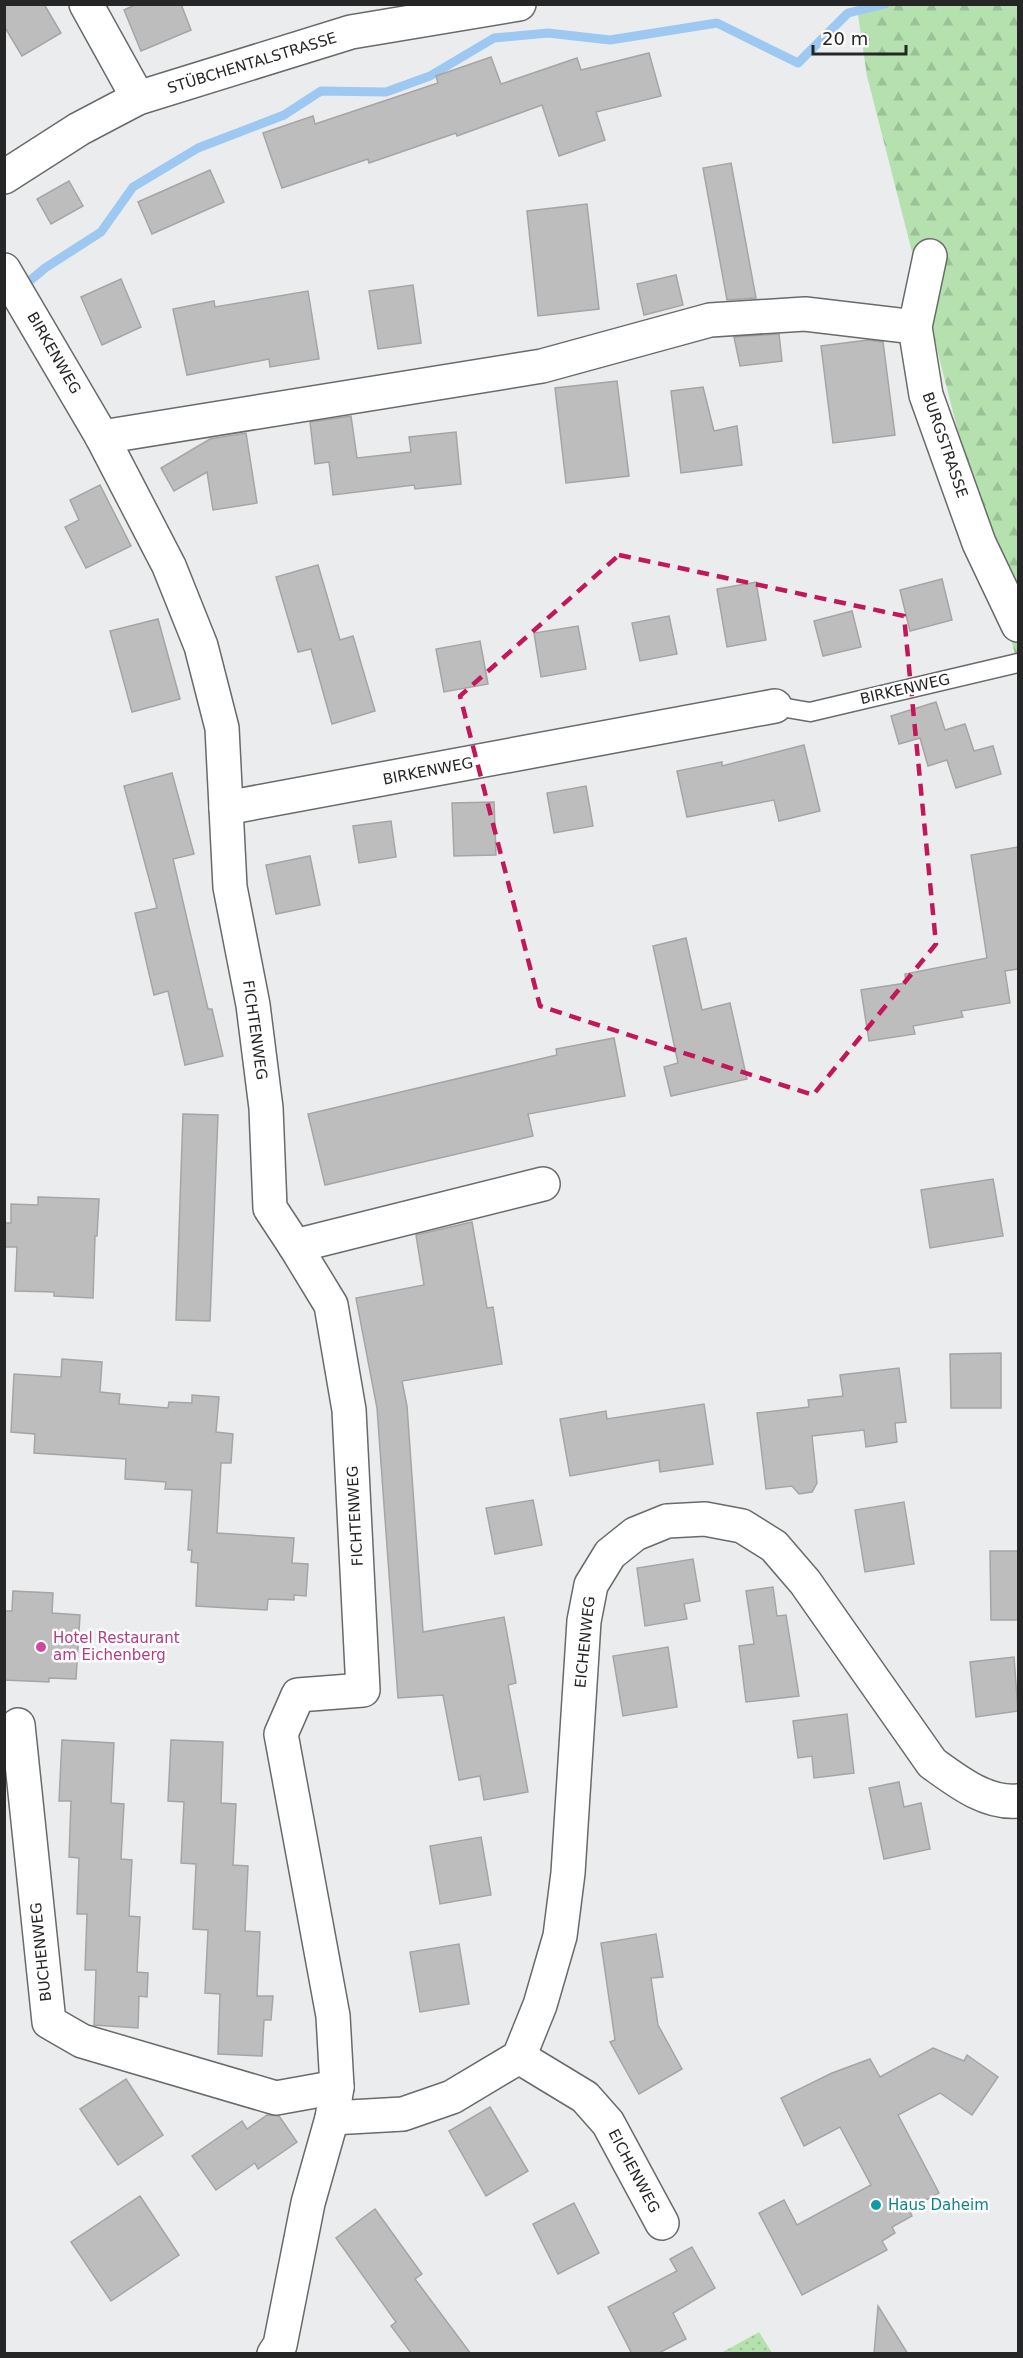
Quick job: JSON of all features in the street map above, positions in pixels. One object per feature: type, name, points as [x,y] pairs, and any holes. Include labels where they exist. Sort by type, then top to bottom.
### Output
[{"type":"street","points":[[86,4],[138,98]]},
{"type":"street","name":"STÜBCHENTALSTRASSE","points":[[4,177],[79,129],[138,98],[351,32],[519,4]]},
{"type":"street","name":"BURGSTRASSE","points":[[930,256],[915,327],[926,395],[979,543],[1018,625]]},
{"type":"street","name":"BIRKENWEG","points":[[14,284],[102,437],[169,566],[201,646],[222,728],[226,808],[775,706]]},
{"type":"street","points":[[102,437],[542,366],[710,320],[805,314],[915,327]]},
{"type":"street","name":"FICHTENWEG","points":[[226,808],[230,887],[253,1005],[266,1108],[270,1208],[331,1305],[349,1410],[363,1690],[298,1695],[280,1734],[333,2016],[334,2103]]},
{"type":"street","points":[[296,1246],[543,1184]]},
{"type":"street","name":"EICHENWEG","points":[[662,2223],[608,2122],[585,2097],[519,2057],[540,2005],[560,1936],[568,1873],[584,1621],[591,1585],[610,1554],[635,1534],[667,1521],[705,1519],[742,1526],[774,1546],[805,1582],[932,1763],[961,1784],[987,1796],[1018,1801]]},
{"type":"street","name":"BUCHENWEG","points":[[18,1725],[49,2022],[82,2041],[276,2098],[334,2103]]},
{"type":"street","points":[[281,2351],[308,2203],[334,2103],[403,2114],[452,2097],[519,2057]]},
{"type":"lane","name":"BIRKENWEG","points":[[775,706],[810,712],[1018,663]]},
{"type":"highlighted area","points":[[619,555],[904,616],[936,944],[813,1095],[540,1006],[460,696]]},
{"type":"green space","points":[[868,4],[1018,5],[1018,666],[867,76],[857,8]]},
{"type":"green space","points":[[759,2332],[772,2353],[721,2353]]},
{"type":"building","points":[[4,4],[44,4],[61,33],[22,56],[4,26]]},
{"type":"building","points":[[137,4],[181,4],[191,30],[141,51],[124,10]]},
{"type":"building","points":[[649,53],[661,96],[596,112],[605,140],[559,156],[542,105],[457,136],[456,133],[369,163],[368,159],[282,188],[263,133],[313,116],[315,124],[438,83],[436,76],[491,57],[501,84],[577,58],[581,70]]},
{"type":"building","points":[[731,163],[756,298],[727,300],[703,168]]},
{"type":"building","points":[[210,170],[224,202],[152,234],[138,202]]},
{"type":"building","points":[[69,181],[83,206],[51,224],[37,199]]},
{"type":"building","points":[[587,204],[599,309],[538,316],[527,211]]},
{"type":"building","points":[[676,275],[683,305],[644,315],[637,284]]},
{"type":"building","points":[[121,279],[141,327],[102,345],[81,297]]},
{"type":"building","points":[[413,285],[421,343],[378,349],[369,291]]},
{"type":"building","points":[[308,291],[319,359],[270,367],[269,359],[187,375],[173,309],[214,301],[215,307]]},
{"type":"building","points":[[779,334],[782,361],[740,366],[734,337]]},
{"type":"building","points":[[868,340],[883,342],[895,435],[833,443],[821,346]]},
{"type":"building","points":[[617,381],[629,476],[566,483],[555,388]]},
{"type":"building","points":[[703,387],[714,431],[737,426],[742,465],[681,473],[671,391]]},
{"type":"building","points":[[351,416],[357,458],[411,452],[409,437],[456,432],[461,484],[415,489],[414,485],[333,495],[329,462],[315,464],[310,422]]},
{"type":"building","points":[[246,433],[257,503],[213,510],[207,472],[174,491],[161,468],[210,439]]},
{"type":"building","points":[[100,485],[131,546],[86,568],[65,527],[79,520],[70,500]]},
{"type":"building","points":[[318,565],[340,640],[353,636],[375,711],[332,724],[311,649],[298,652],[276,577]]},
{"type":"building","points":[[942,579],[952,620],[910,631],[900,590]]},
{"type":"building","points":[[756,582],[766,640],[727,647],[717,589]]},
{"type":"building","points":[[852,611],[861,647],[823,656],[814,621]]},
{"type":"building","points":[[669,616],[677,654],[640,661],[632,623]]},
{"type":"building","points":[[158,619],[180,699],[132,712],[110,631]]},
{"type":"building","points":[[578,626],[586,669],[541,677],[534,633]]},
{"type":"building","points":[[480,641],[488,684],[444,692],[436,649]]},
{"type":"building","points":[[936,702],[945,730],[965,724],[974,751],[993,746],[1001,774],[956,788],[947,760],[928,766],[920,738],[899,744],[891,716]]},
{"type":"building","points":[[804,745],[820,811],[779,821],[774,800],[687,817],[677,771],[722,762],[722,766]]},
{"type":"building","points":[[172,773],[194,854],[173,859],[208,1009],[212,1009],[223,1056],[185,1065],[168,991],[154,995],[135,913],[157,908],[124,786]]},
{"type":"building","points":[[586,786],[593,826],[554,833],[547,793]]},
{"type":"building","points":[[494,802],[496,855],[454,856],[452,803]]},
{"type":"building","points":[[391,821],[396,857],[359,863],[353,826]]},
{"type":"building","points":[[1018,847],[1018,969],[1005,971],[1010,1003],[961,1011],[963,1017],[913,1026],[915,1034],[869,1041],[861,990],[906,983],[905,974],[987,958],[971,855]]},
{"type":"building","points":[[310,856],[320,905],[276,914],[266,865]]},
{"type":"building","points":[[686,938],[702,1010],[730,1003],[747,1079],[671,1096],[664,1067],[678,1063],[653,946]]},
{"type":"building","points":[[614,1038],[625,1096],[528,1114],[533,1136],[325,1185],[308,1114],[557,1055],[556,1049]]},
{"type":"building","points":[[183,1114],[218,1115],[210,1321],[176,1320]]},
{"type":"building","points":[[993,1179],[1003,1236],[930,1248],[921,1190]]},
{"type":"building","points":[[38,1197],[99,1199],[93,1298],[54,1296],[54,1292],[15,1291],[17,1247],[4,1247],[4,1223],[11,1223],[11,1204],[38,1205]]},
{"type":"building","points":[[472,1222],[487,1308],[493,1307],[502,1364],[402,1381],[407,1406],[423,1632],[504,1617],[516,1683],[508,1685],[528,1792],[484,1800],[480,1776],[459,1780],[443,1695],[398,1698],[377,1408],[356,1298],[424,1285],[416,1235]]},
{"type":"building","points":[[1001,1353],[1001,1408],[951,1408],[950,1354]]},
{"type":"building","points":[[62,1359],[102,1362],[100,1392],[120,1394],[119,1404],[168,1408],[169,1402],[192,1403],[192,1395],[219,1397],[216,1432],[233,1434],[231,1463],[221,1463],[217,1533],[294,1538],[292,1563],[308,1564],[306,1596],[294,1595],[294,1600],[268,1599],[267,1610],[196,1606],[198,1563],[191,1562],[192,1550],[188,1550],[192,1490],[165,1489],[166,1482],[125,1479],[126,1459],[34,1453],[35,1434],[11,1432],[14,1374],[61,1377]]},
{"type":"building","points":[[899,1368],[906,1422],[895,1423],[897,1442],[866,1447],[864,1430],[812,1436],[817,1483],[812,1492],[799,1494],[792,1486],[766,1489],[757,1413],[809,1407],[808,1400],[843,1396],[840,1375]]},
{"type":"building","points":[[704,1404],[713,1464],[660,1472],[659,1460],[570,1476],[560,1419],[606,1411],[607,1419]]},
{"type":"building","points":[[533,1500],[542,1545],[495,1554],[486,1508]]},
{"type":"building","points":[[904,1502],[914,1564],[865,1572],[855,1510]]},
{"type":"building","points":[[990,1551],[1018,1551],[1018,1620],[991,1620]]},
{"type":"building","points":[[693,1559],[700,1601],[684,1604],[687,1619],[645,1626],[637,1568]]},
{"type":"building","points":[[773,1587],[777,1616],[786,1615],[799,1696],[746,1702],[739,1646],[754,1644],[746,1591]]},
{"type":"building","name":"Hotel Restaurant am Eichenberg","points":[[13,1591],[53,1593],[52,1613],[80,1615],[76,1679],[49,1678],[49,1682],[4,1680],[4,1611],[12,1611]]},
{"type":"building","points":[[668,1647],[677,1707],[623,1716],[613,1656]]},
{"type":"building","points":[[1014,1657],[1018,1711],[976,1717],[970,1662]]},
{"type":"building","points":[[847,1714],[854,1773],[814,1778],[812,1756],[798,1758],[793,1721]]},
{"type":"building","points":[[62,1740],[114,1743],[111,1803],[124,1804],[121,1859],[132,1860],[129,1916],[140,1917],[137,1972],[148,1973],[147,1997],[139,1996],[138,2028],[94,2025],[96,1970],[85,1970],[87,1914],[77,1914],[79,1858],[69,1857],[71,1801],[59,1801]]},
{"type":"building","points":[[171,1740],[223,1742],[221,1803],[236,1804],[233,1865],[248,1866],[245,1931],[260,1932],[257,1996],[273,1996],[271,2020],[264,2020],[262,2056],[218,2054],[220,1994],[205,1993],[208,1930],[193,1929],[196,1864],[181,1863],[184,1802],[168,1801]]},
{"type":"building","points":[[899,1782],[904,1807],[921,1803],[930,1849],[884,1859],[869,1788]]},
{"type":"building","points":[[481,1837],[491,1895],[440,1904],[430,1846]]},
{"type":"building","points":[[656,1934],[663,1977],[651,1978],[658,2025],[682,2069],[639,2094],[610,2042],[615,2040],[601,1943]]},
{"type":"building","points":[[459,1944],[469,2004],[420,2012],[410,1952]]},
{"type":"building","name":"Haus Daheim","points":[[933,2048],[964,2061],[967,2055],[998,2077],[972,2115],[940,2093],[898,2115],[939,2193],[909,2209],[912,2216],[892,2227],[895,2233],[882,2241],[887,2250],[802,2295],[759,2213],[784,2200],[797,2225],[871,2185],[840,2127],[804,2146],[781,2098],[832,2073],[870,2059],[880,2077]]},
{"type":"building","points":[[126,2079],[163,2135],[118,2165],[80,2109]]},
{"type":"building","points":[[490,2107],[528,2171],[486,2196],[449,2131]]},
{"type":"building","points":[[267,2115],[279,2116],[297,2142],[258,2169],[255,2163],[216,2190],[192,2156],[242,2121],[247,2129]]},
{"type":"building","points":[[140,2196],[179,2255],[111,2301],[71,2242]]},
{"type":"building","points":[[574,2203],[599,2253],[558,2274],[533,2224]]},
{"type":"building","points":[[375,2209],[422,2274],[415,2279],[471,2354],[412,2354],[391,2326],[396,2322],[336,2238]]},
{"type":"building","points":[[692,2247],[715,2288],[673,2313],[686,2339],[657,2354],[632,2354],[608,2307],[677,2271],[670,2259]]},
{"type":"building","points":[[878,2306],[908,2354],[874,2354]]},
{"type":"waterway","points":[[20,289],[45,268],[101,232],[133,187],[198,148],[284,115],[321,91],[386,92],[430,76],[494,38],[548,33],[610,40],[717,23],[798,63],[848,13],[885,4]]},
{"type":"place","name":"Hotel Restaurant am Eichenberg","points":[[41,1647]]},
{"type":"place","name":"Haus Daheim","points":[[876,2205]]}]
